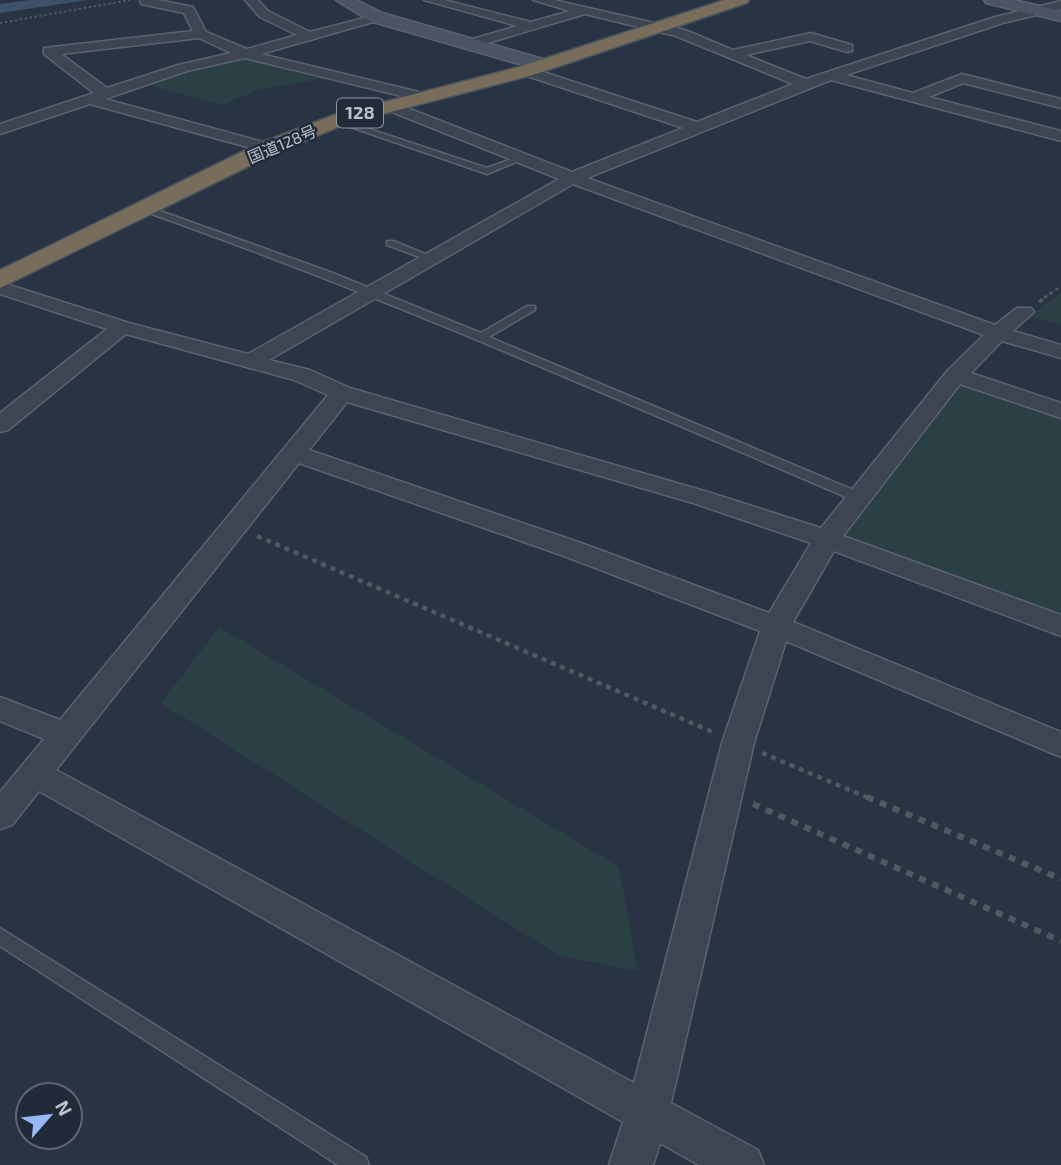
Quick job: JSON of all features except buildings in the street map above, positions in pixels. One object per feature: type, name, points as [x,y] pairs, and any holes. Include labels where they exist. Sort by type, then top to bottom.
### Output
[{"type":"highway","name":"国道128号","points":[[0,280],[268,148],[339,120],[387,105],[534,68],[741,0]]},
{"type":"street","points":[[149,0],[145,1],[189,10],[201,34]]},
{"type":"street","points":[[251,0],[264,13],[309,36]]},
{"type":"street","points":[[344,0],[376,17],[471,44],[698,128]]},
{"type":"street","points":[[430,0],[530,26]]},
{"type":"street","points":[[539,0],[706,41],[806,84]]},
{"type":"street","points":[[992,0],[1061,16]]},
{"type":"street","points":[[251,361],[572,178],[806,84],[999,20],[1061,5]]},
{"type":"street","points":[[471,44],[580,12]]},
{"type":"street","points":[[0,129],[97,96],[376,17]]},
{"type":"street","points":[[268,148],[97,96],[49,51],[131,44],[201,34],[242,53],[421,97]]},
{"type":"street","points":[[733,54],[811,37],[846,48]]},
{"type":"street","points":[[831,76],[1061,136]]},
{"type":"street","points":[[914,98],[962,78],[1061,104]]},
{"type":"street","points":[[387,105],[572,178],[998,333],[1061,352]]},
{"type":"street","points":[[1030,128],[1061,112]]},
{"type":"street","points":[[0,288],[122,327],[302,375],[342,393],[569,457],[827,539],[1061,626]]},
{"type":"street","points":[[631,1165],[648,1111],[738,743],[776,626],[827,539],[858,497],[956,375],[998,333],[1024,312]]},
{"type":"street","points":[[0,425],[122,327]]},
{"type":"street","points":[[956,375],[1061,411]]},
{"type":"street","points":[[0,816],[342,393]]},
{"type":"street","points":[[294,453],[574,550],[776,626],[1061,745]]},
{"type":"street","points":[[0,708],[65,735]]},
{"type":"street","points":[[34,773],[742,1165]]},
{"type":"lane","points":[[339,120],[487,171],[522,158]]},
{"type":"lane","points":[[146,209],[481,337],[858,497]]},
{"type":"lane","points":[[390,243],[433,259]]},
{"type":"lane","points":[[481,337],[531,308]]},
{"type":"lane","points":[[0,936],[358,1165]]},
{"type":"path","points":[[0,23],[131,0]]},
{"type":"path","points":[[234,527],[1061,879]]},
{"type":"path","points":[[726,793],[1061,941]]},
{"type":"green space","points":[[239,55],[332,77],[261,89],[221,105],[141,83]]},
{"type":"green space","points":[[1061,292],[1061,325],[1030,317]]},
{"type":"green space","points":[[958,383],[1061,415],[1061,620],[840,538]]},
{"type":"green space","points":[[219,627],[619,867],[638,971],[559,956],[161,703]]},
{"type":"water","points":[[30,0],[88,0],[0,13],[0,4]]}]
